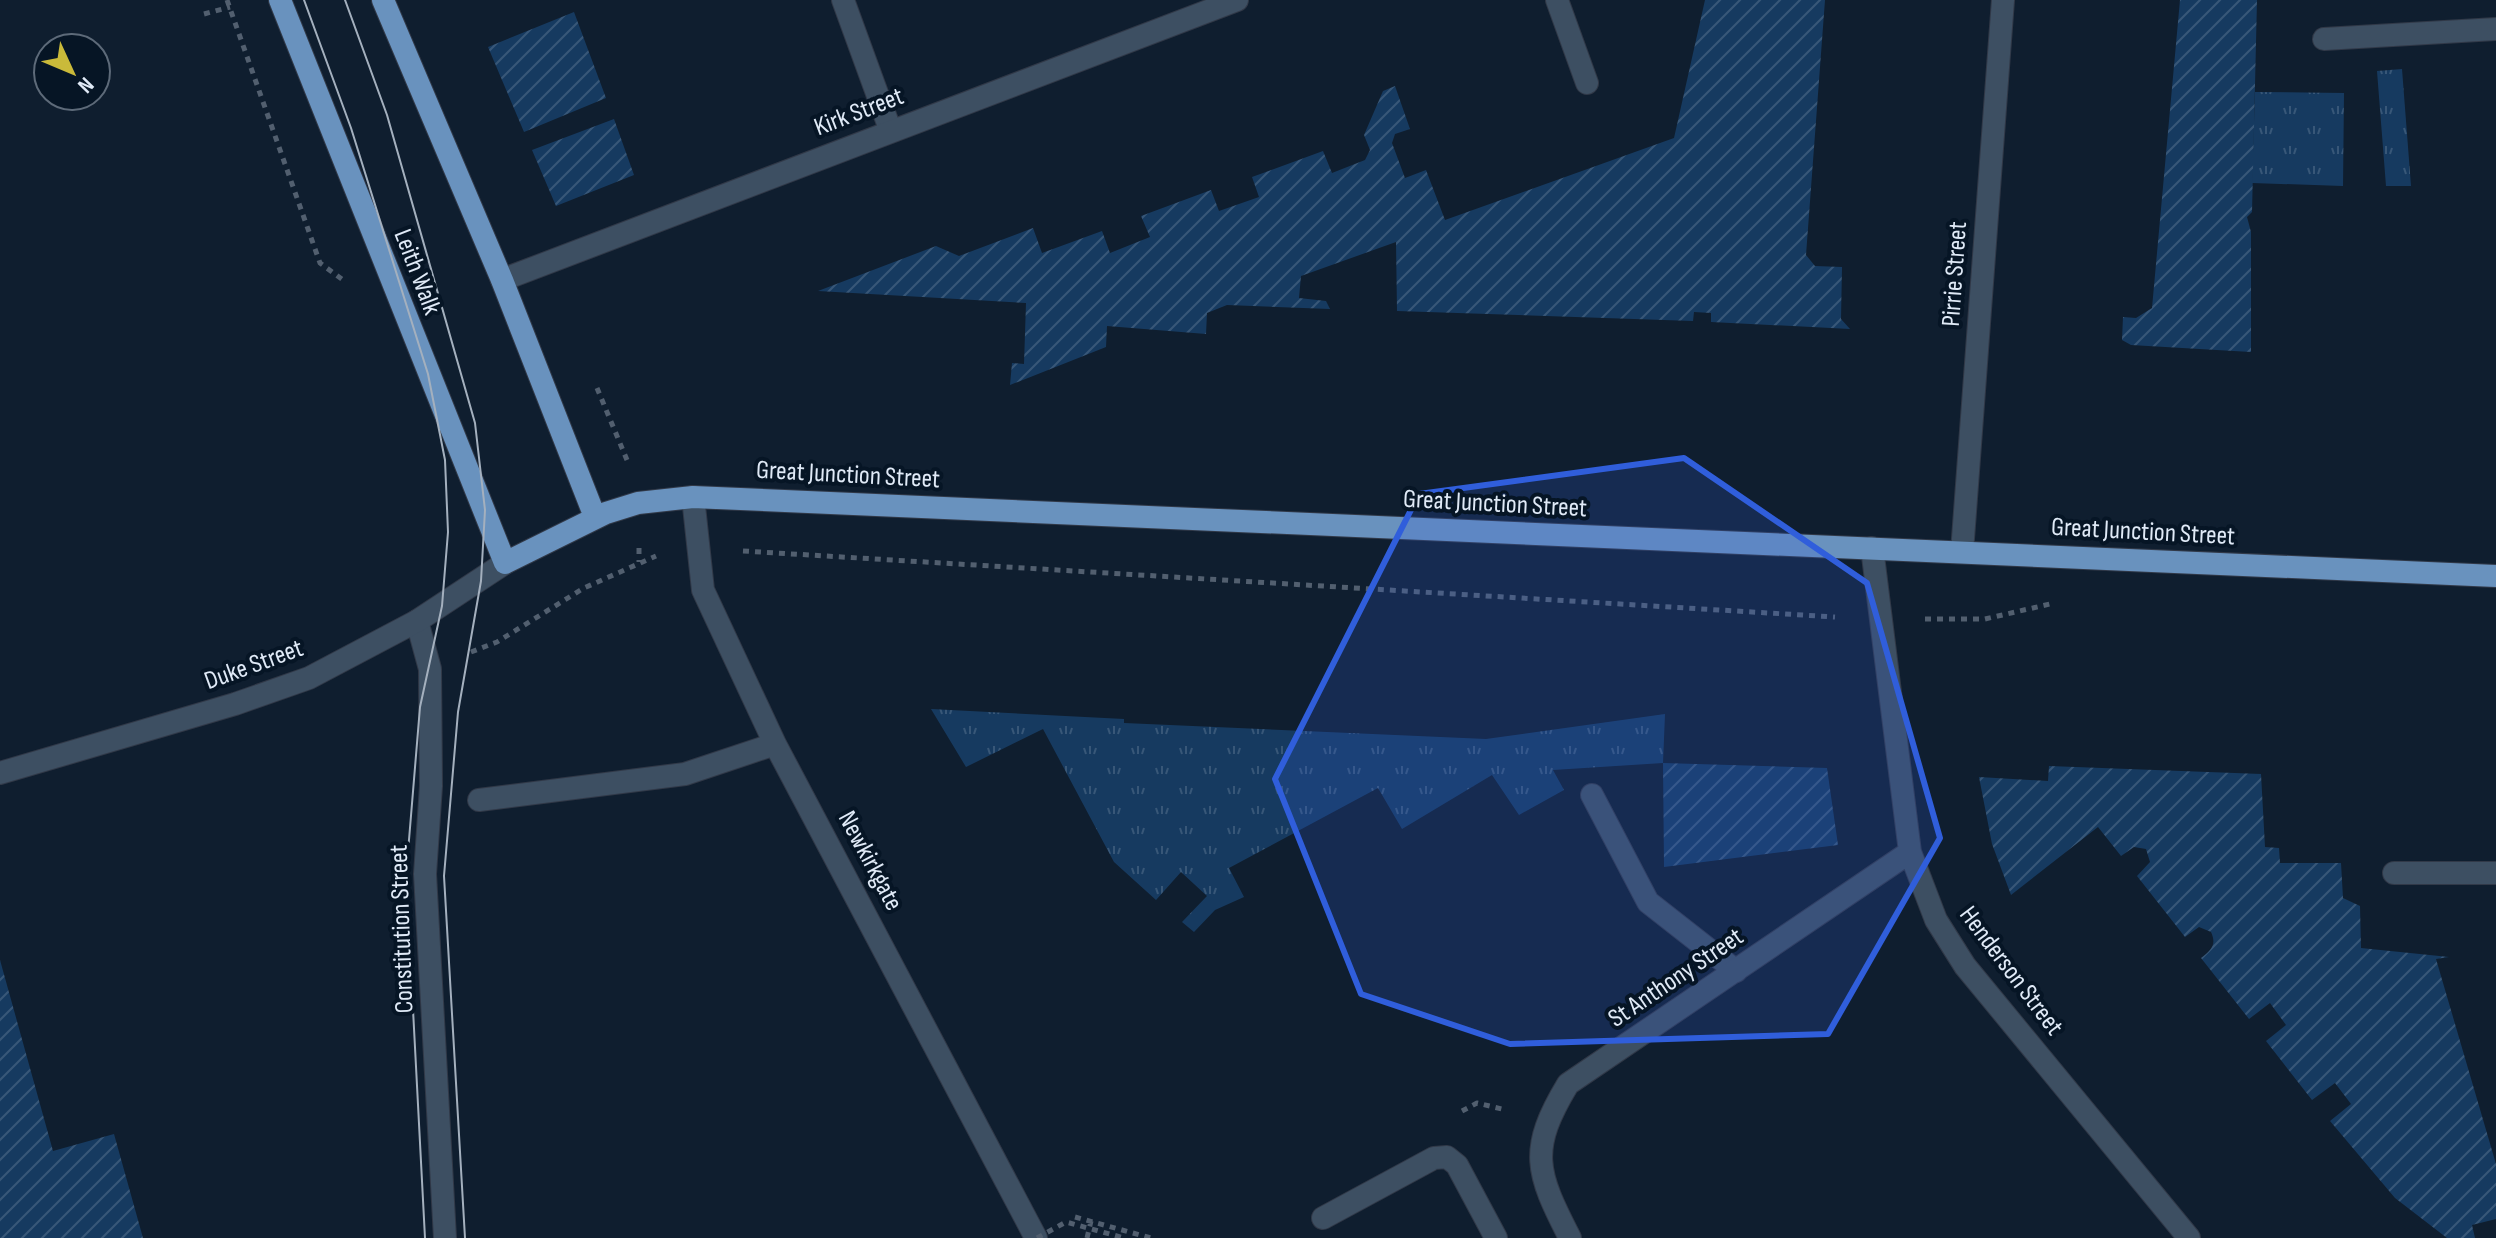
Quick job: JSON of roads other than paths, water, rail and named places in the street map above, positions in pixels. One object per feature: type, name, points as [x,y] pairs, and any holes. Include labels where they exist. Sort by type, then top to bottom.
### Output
[{"type":"main road","name":"Leith Walk","points":[[280,0],[505,563]]},
{"type":"main road","points":[[383,0],[502,280],[595,517]]},
{"type":"main road","name":"Great Junction Street","points":[[505,563],[595,517],[638,503],[693,497],[2496,576]]},
{"type":"street","points":[[843,0],[890,129]]},
{"type":"street","name":"Kirk Street","points":[[502,280],[890,129],[1237,0]]},
{"type":"street","points":[[1557,0],[1587,83]]},
{"type":"street","name":"Pirrie Street","points":[[1962,552],[2003,0]]},
{"type":"street","points":[[2324,39],[2496,29]]},
{"type":"street","name":"Newkirkgate","points":[[693,497],[703,590],[775,744],[1037,1238]]},
{"type":"street","name":"Henderson Street","points":[[1872,548],[1910,852],[1936,920],[1965,966],[2189,1238]]},
{"type":"street","name":"Duke Street","points":[[0,773],[295,683],[417,621],[505,563]]},
{"type":"street","name":"Constitution Street","points":[[417,621],[430,669],[431,786],[425,874],[445,1238]]},
{"type":"street","points":[[479,800],[685,774],[775,744]]},
{"type":"street","points":[[1592,795],[1648,902],[1736,971]]},
{"type":"street","name":"St Anthony Street","points":[[1570,1238],[1547,1193],[1539,1155],[1546,1121],[1568,1084],[1910,852]]},
{"type":"street","points":[[2394,873],[2496,873]]},
{"type":"street","points":[[1323,1218],[1434,1158],[1447,1157],[1457,1165],[1496,1238]]},
{"type":"tram line","points":[[304,0],[351,128],[428,374],[445,460],[448,532],[442,606],[420,707],[406,876],[425,1238]]},
{"type":"tram line","points":[[345,0],[387,115],[475,423],[485,510],[481,581],[458,712],[444,876],[465,1238]]}]
